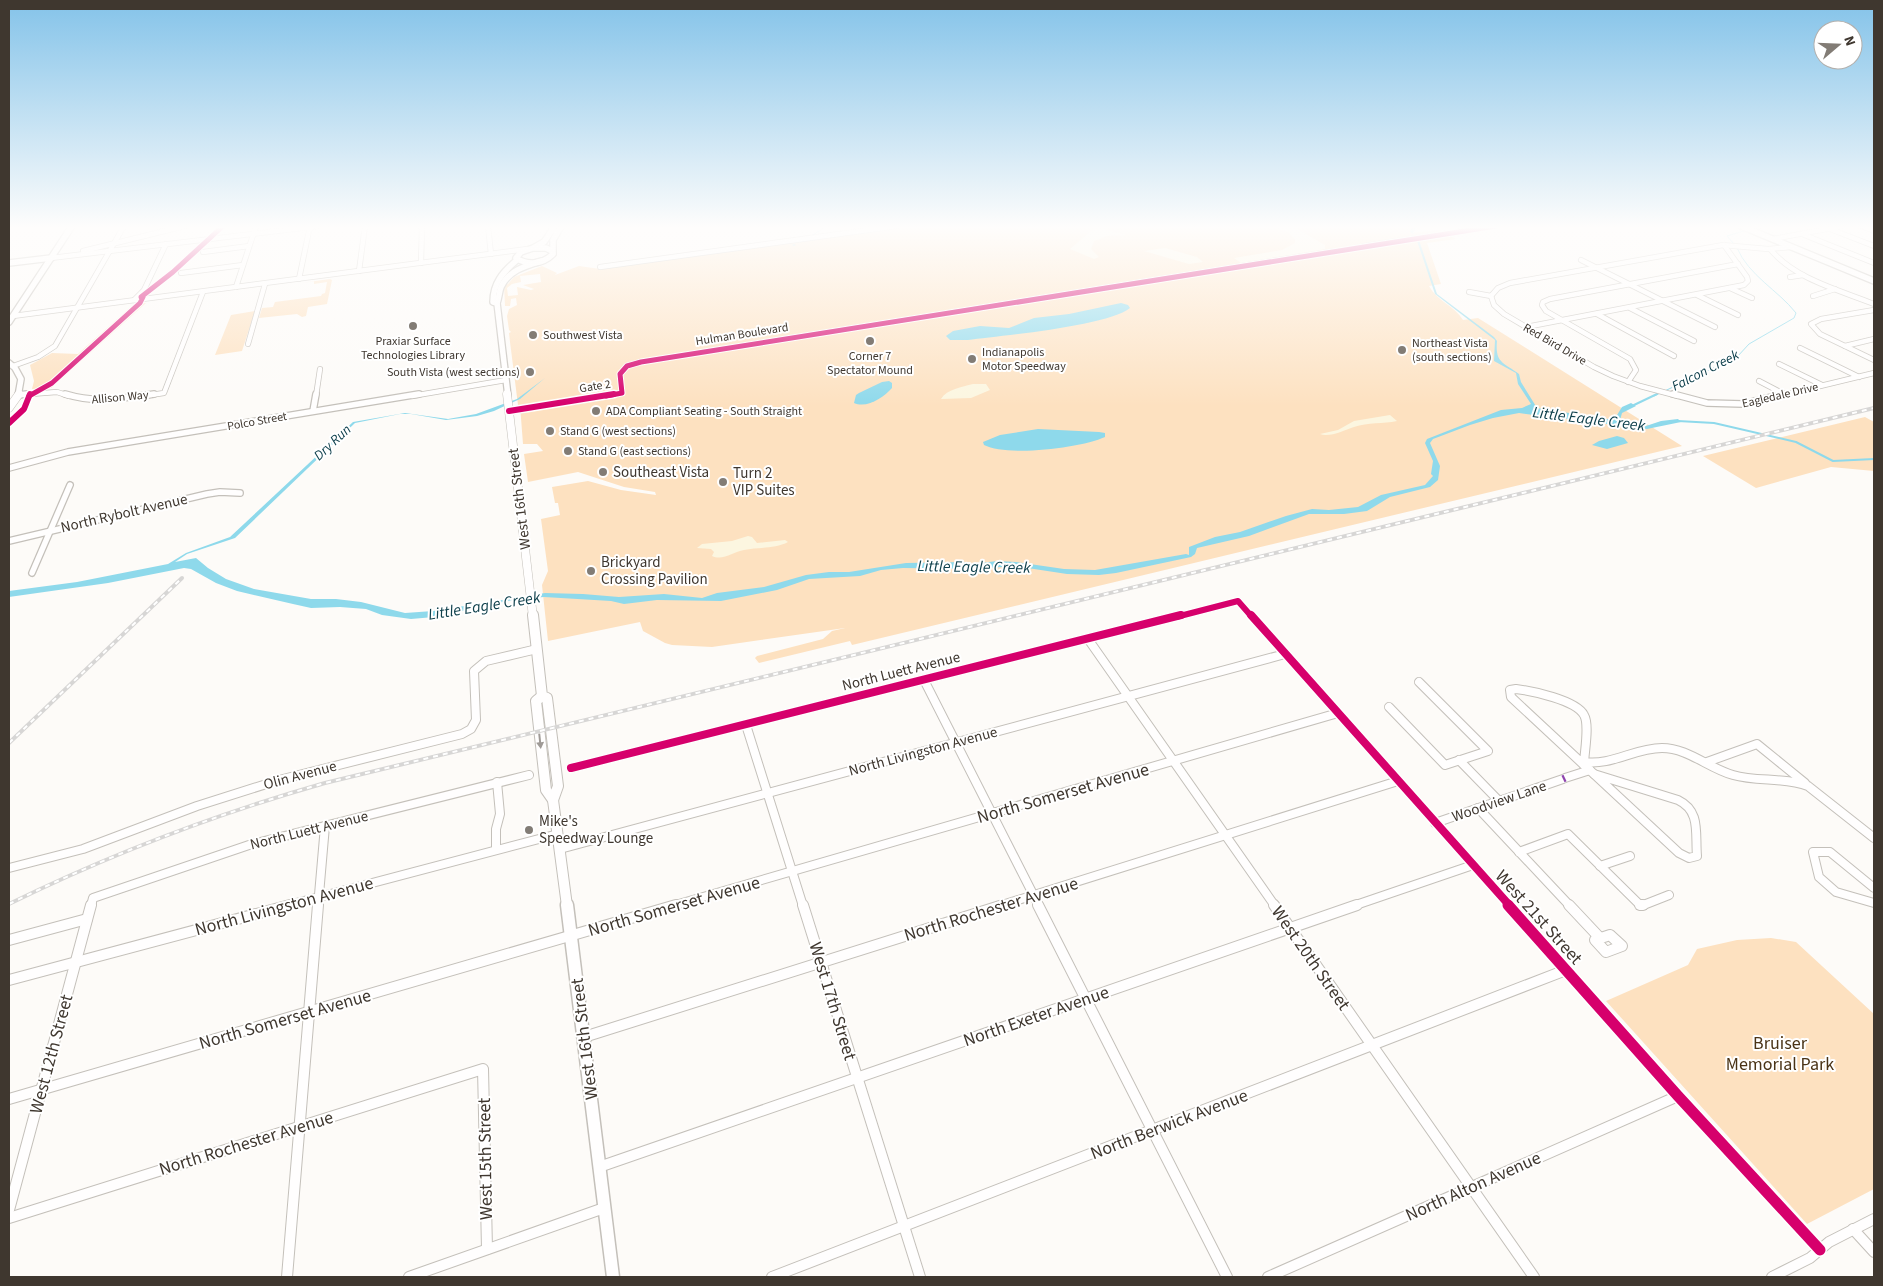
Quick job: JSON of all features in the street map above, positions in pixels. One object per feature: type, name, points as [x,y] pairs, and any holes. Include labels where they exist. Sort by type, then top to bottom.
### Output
[{"type":"main road","points":[[11,319],[33,286]]},
{"type":"main road","name":"West 16th Street","points":[[494,286],[492,302],[497,303],[542,696],[536,701],[546,790],[553,800],[558,834],[613,1277]]},
{"type":"main road","points":[[497,303],[503,286]]},
{"type":"main road","points":[[9,408],[18,395],[22,380],[19,372],[11,365]]},
{"type":"street","points":[[11,365],[32,360],[52,349],[90,286]]},
{"type":"street","points":[[134,301],[147,286]]},
{"type":"street","points":[[11,319],[37,313],[246,286]]},
{"type":"street","points":[[248,344],[264,286]]},
{"type":"street","name":"Hulman Boulevard","points":[[622,392],[620,374],[631,365],[641,362],[1116,286]]},
{"type":"street","points":[[1469,292],[1491,296],[1496,289],[1503,286]]},
{"type":"street","points":[[1620,286],[1543,302],[1542,305],[1546,311],[1630,359],[1636,370],[1628,382]]},
{"type":"street","points":[[1634,286],[1715,327]]},
{"type":"street","points":[[1526,327],[1738,286]]},
{"type":"street","points":[[1828,286],[1874,304]]},
{"type":"street","points":[[1730,288],[1752,298]]},
{"type":"street","points":[[1813,296],[1835,289]]},
{"type":"street","name":"Allison Way","points":[[18,395],[57,392],[85,400],[100,401],[164,393],[203,292]]},
{"type":"street","points":[[1696,295],[1738,314]]},
{"type":"street","name":"Red Bird Drive","points":[[1491,296],[1493,303],[1498,309],[1526,327],[1594,367],[1628,382]]},
{"type":"street","points":[[1630,308],[1694,341]]},
{"type":"street","points":[[1874,310],[1857,315],[1818,319],[1812,322],[1811,327],[1816,332],[1874,360]]},
{"type":"street","points":[[1596,314],[1674,356]]},
{"type":"street","points":[[1844,346],[1874,339]]},
{"type":"street","points":[[1800,348],[1859,377]]},
{"type":"street","points":[[1779,364],[1822,385]]},
{"type":"street","points":[[313,411],[320,369]]},
{"type":"street","name":"Eagledale Drive","points":[[1628,382],[1668,394],[1724,405],[1743,404],[1874,373]]},
{"type":"street","name":"Polco Street","points":[[9,468],[60,454],[506,380]]},
{"type":"street","points":[[1759,381],[1784,394]]},
{"type":"street","name":"Gate 2","points":[[572,401],[622,392]]},
{"type":"street","points":[[509,406],[524,409]]},
{"type":"street","points":[[32,573],[70,486]]},
{"type":"street","name":"North Rybolt Avenue","points":[[9,540],[207,494],[220,492],[240,493]]},
{"type":"street","name":"North Luett Avenue","points":[[571,768],[1238,601]]},
{"type":"street","name":"West 21st Street","points":[[1238,601],[1678,1096],[1820,1250]]},
{"type":"street","name":"West 20th Street","points":[[1088,639],[1534,1277]]},
{"type":"street","name":"Olin Avenue","points":[[9,868],[83,849],[197,806],[279,780],[462,734],[471,729],[476,720],[474,671],[486,661],[537,649]]},
{"type":"street","name":"North Livingston Avenue","points":[[560,849],[956,743],[1126,695],[1285,654]]},
{"type":"street","points":[[924,680],[1227,1277]]},
{"type":"street","points":[[1389,707],[1445,765],[1488,751],[1420,682]]},
{"type":"street","points":[[1518,689],[1569,703],[1581,710],[1585,717],[1588,768],[1688,805],[1695,815],[1697,856],[1689,858],[1679,853],[1510,696],[1510,690],[1518,689]]},
{"type":"street","name":"North Somerset Avenue","points":[[9,1099],[1338,713]]},
{"type":"street","name":"West 17th Street","points":[[746,724],[920,1277]]},
{"type":"street","points":[[1707,762],[1757,744],[1874,838]]},
{"type":"street","points":[[1588,768],[1592,764],[1609,763],[1652,747],[1684,751],[1729,774],[1800,783],[1812,789]]},
{"type":"street","points":[[1459,760],[1499,801]]},
{"type":"street","name":"Woodview Lane","points":[[1435,823],[1564,779],[1588,768]]},
{"type":"street","name":"North Luett Avenue","points":[[93,898],[222,853],[528,775]]},
{"type":"street","name":"North Rochester Avenue","points":[[584,1037],[1398,781]]},
{"type":"street","points":[[496,850],[496,829],[500,814],[497,782]]},
{"type":"street","points":[[1478,808],[1600,938]]},
{"type":"street","points":[[287,1277],[325,826]]},
{"type":"street","name":"North Livingston Avenue","points":[[9,980],[558,834]]},
{"type":"street","points":[[1519,852],[1568,834],[1640,906],[1669,895]]},
{"type":"street","points":[[1874,888],[1830,852],[1813,852],[1819,877],[1836,892],[1874,904]]},
{"type":"street","points":[[1600,866],[1630,856]]},
{"type":"street","name":"North Exeter Avenue","points":[[599,1167],[1473,865]]},
{"type":"street","name":"West 12th Street","points":[[9,1210],[93,898]]},
{"type":"street","points":[[9,940],[86,919]]},
{"type":"street","name":"North Berwick Avenue","points":[[772,1277],[1566,970]]},
{"type":"street","name":"North Rochester Avenue","points":[[9,1218],[483,1069]]},
{"type":"street","name":"West 15th Street","points":[[483,1069],[487,1249]]},
{"type":"street","name":"North Alton Avenue","points":[[1268,1277],[1678,1096]]},
{"type":"street","points":[[409,1277],[604,1208]]},
{"type":"street","points":[[1772,1277],[1810,1258],[1829,1242],[1874,1219]]},
{"type":"street","points":[[1853,1229],[1874,1252]]},
{"type":"green space","points":[[326,286],[331,286],[327,304],[308,307],[306,316],[302,317],[297,314],[259,318],[262,308],[273,307],[275,302],[321,296],[325,293]]},
{"type":"green space","points":[[504,286],[509,286],[507,288],[508,296],[518,295],[517,287],[534,289],[526,286],[1429,286],[1463,320],[1478,318],[1682,446],[852,645],[850,641],[759,663],[755,658],[757,656],[823,639],[832,631],[845,628],[712,647],[665,643],[643,631],[640,622],[548,641],[542,585],[548,571],[541,519],[560,515],[558,503],[555,503],[552,487],[588,481],[621,490],[656,495],[655,492],[624,487],[578,472],[528,482],[524,454],[543,451],[537,444],[523,444],[520,405],[518,405],[509,333],[511,332],[507,316],[509,309],[517,305],[516,298],[511,299],[510,306],[505,306]]},
{"type":"green space","points":[[146,303],[51,388],[32,389],[34,381],[30,365],[52,353],[78,354],[134,304]]},
{"type":"green space","points":[[255,311],[242,351],[215,355],[231,315]]},
{"type":"green space","points":[[1865,417],[1874,422],[1874,471],[1831,467],[1756,488],[1703,456]]},
{"type":"green space","name":"Bruiser Memorial Park","points":[[1771,938],[1796,942],[1874,1014],[1874,1189],[1807,1224],[1606,1001],[1688,965],[1697,949],[1737,940]]},
{"type":"sand","points":[[973,384],[986,384],[990,390],[971,398],[941,399],[951,391]]},
{"type":"sand","points":[[1390,415],[1397,421],[1359,425],[1332,434],[1320,434],[1338,430],[1354,421]]},
{"type":"sand","points":[[748,536],[752,537],[757,543],[785,540],[788,542],[772,547],[744,550],[720,557],[712,556],[714,552],[711,549],[697,548],[702,544],[732,541]]},
{"type":"water","name":"Dry Run","points":[[1432,286],[1434,286],[1437,294],[1494,337],[1497,341],[1497,354],[1499,358],[1504,364],[1519,374],[1521,382],[1537,408],[1614,420],[1622,407],[1631,403],[1636,406],[1622,413],[1621,422],[1646,426],[1661,421],[1678,419],[1681,422],[1647,429],[1519,413],[1493,418],[1433,439],[1430,443],[1440,466],[1438,480],[1430,487],[1390,497],[1367,511],[1344,514],[1309,514],[1249,536],[1197,548],[1195,554],[1191,557],[1099,575],[1067,574],[1015,566],[974,569],[903,568],[881,570],[860,576],[809,579],[777,590],[721,601],[657,600],[624,604],[611,601],[544,597],[517,599],[434,617],[411,619],[382,615],[366,609],[340,607],[311,608],[293,604],[237,591],[216,583],[191,569],[184,568],[108,583],[9,597],[9,591],[77,582],[168,564],[186,553],[230,537],[353,422],[405,413],[448,419],[476,414],[517,399],[545,378],[520,399],[494,411],[477,416],[446,420],[400,414],[355,423],[235,538],[187,554],[175,562],[196,558],[226,579],[254,589],[311,599],[361,602],[405,613],[433,611],[545,593],[619,597],[664,594],[702,598],[717,593],[764,587],[806,575],[849,572],[906,563],[968,562],[966,565],[997,561],[1064,569],[1095,570],[1189,555],[1189,547],[1215,537],[1240,532],[1312,509],[1329,510],[1358,507],[1381,495],[1425,485],[1433,476],[1431,474],[1433,461],[1425,443],[1427,439],[1501,410],[1522,408],[1531,404],[1518,384],[1516,373],[1494,361],[1495,340],[1435,294]]},
{"type":"water","points":[[1121,303],[1128,305],[1130,308],[1100,320],[1078,325],[968,340],[950,340],[946,336],[953,331],[980,326],[1009,328],[1034,318],[1069,314]]},
{"type":"water","points":[[889,381],[892,383],[892,388],[885,395],[870,403],[854,403],[856,395],[859,393],[882,382]]},
{"type":"water","points":[[1038,429],[1099,432],[1105,433],[1105,437],[1079,445],[1027,451],[995,449],[984,445],[983,442],[1000,435]]},
{"type":"water","points":[[1617,436],[1624,438],[1628,443],[1607,449],[1592,445],[1599,441]]},
{"type":"waterway","name":"Falcon Creek","points":[[1654,396],[1737,357],[1749,344],[1794,318],[1796,313],[1768,286]]},
{"type":"waterway","name":"Falcon Creek","points":[[1634,405],[1657,394]]},
{"type":"waterway","name":"Little Eagle Creek","points":[[1678,421],[1714,423],[1796,442],[1833,461],[1874,459]]},
{"type":"tunnel","points":[[524,409],[572,401]]},
{"type":"railway","points":[[9,904],[86,868],[164,836],[244,808],[325,783],[1874,408]]},
{"type":"railway","points":[[9,743],[182,578]]},
{"type":"cycle path","points":[[9,423],[24,409],[31,393],[52,383],[140,303],[143,297],[141,297],[155,286]]},
{"type":"cycle path","points":[[509,411],[622,393],[620,374],[627,366],[641,362],[1119,286]]},
{"type":"cycle path","points":[[571,768],[1238,601],[1678,1096],[1820,1250]]},
{"type":"place","name":"Praxiar Surface Technologies Library","points":[[413,326]]},
{"type":"place","name":"Southwest Vista","points":[[533,335]]},
{"type":"place","name":"Corner 7 Spectator Mound","points":[[870,341]]},
{"type":"place","name":"Northeast Vista (south sections)","points":[[1402,350]]},
{"type":"place","name":"Indianapolis Motor Speedway","points":[[972,359]]},
{"type":"place","name":"South Vista (west sections)","points":[[530,372]]},
{"type":"place","name":"ADA Compliant Seating - South Straight","points":[[596,411]]},
{"type":"place","name":"Stand G (west sections)","points":[[550,431]]},
{"type":"place","name":"Stand G (east sections)","points":[[568,451]]},
{"type":"place","name":"Southeast Vista","points":[[603,472]]},
{"type":"place","name":"Turn 2 VIP Suites","points":[[723,482]]},
{"type":"place","name":"Brickyard Crossing Pavilion","points":[[591,571]]},
{"type":"place","name":"Mike's Speedway Lounge","points":[[529,830]]}]
